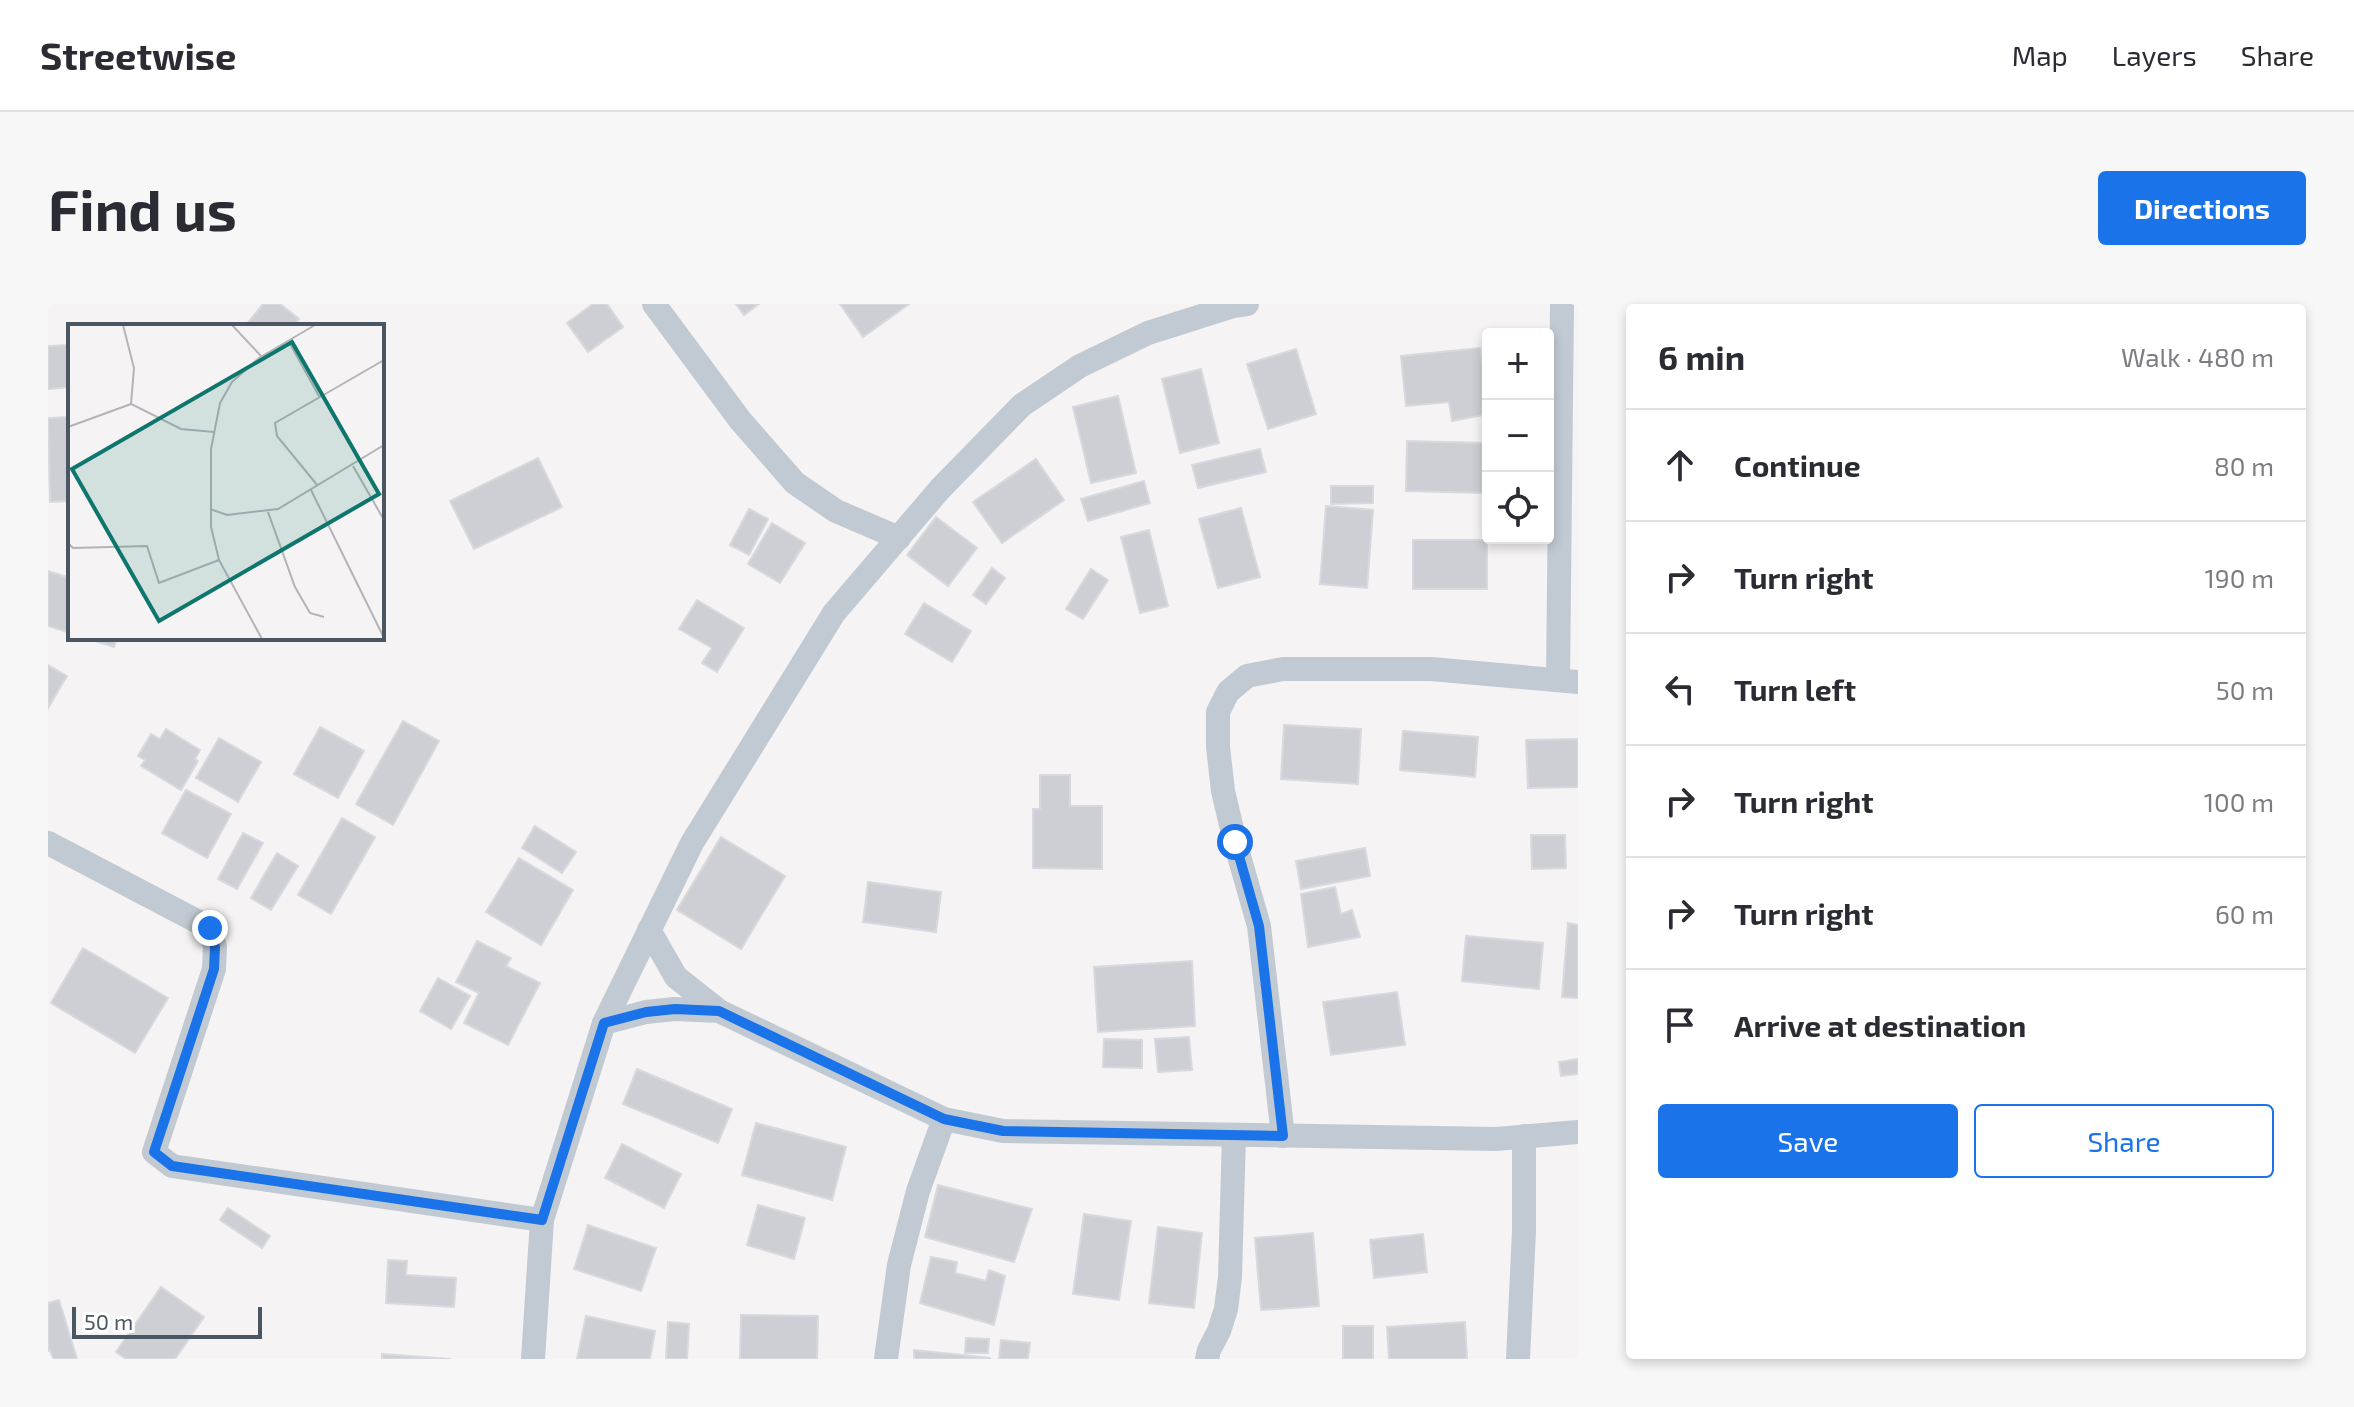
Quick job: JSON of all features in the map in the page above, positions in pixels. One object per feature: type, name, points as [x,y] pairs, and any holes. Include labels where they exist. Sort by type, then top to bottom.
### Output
[{"type":"street","points":[[654,304],[740,420],[795,483],[836,511],[899,538]]},
{"type":"street","points":[[533,1359],[542,1220],[604,1023],[692,843],[834,613],[940,489],[1022,405],[1080,366],[1148,333],[1247,304]]},
{"type":"street","points":[[1283,1136],[1259,926],[1235,842],[1221,776],[1218,712],[1228,692],[1247,676],[1283,669],[1431,669],[1568,681],[1562,304]]},
{"type":"street","points":[[48,843],[210,928],[215,947],[214,969],[154,1152],[159,1158],[172,1166],[542,1220]]},
{"type":"street","points":[[649,930],[676,977],[719,1011],[944,1119],[1003,1131],[1496,1139],[1578,1132]]},
{"type":"street","points":[[604,1023],[646,1012],[675,1009],[719,1011]]},
{"type":"street","points":[[886,1359],[899,1265],[918,1191],[944,1119]]},
{"type":"street","points":[[1207,1359],[1226,1309],[1230,1277],[1234,1135]]},
{"type":"street","points":[[1518,1359],[1524,1231],[1524,1136]]},
{"type":"building","points":[[263,304],[280,304],[299,319],[295,324],[247,324]]},
{"type":"building","points":[[593,304],[607,304],[623,327],[588,352],[567,323]]},
{"type":"building","points":[[736,304],[759,304],[744,315]]},
{"type":"building","points":[[840,304],[909,304],[863,337]]},
{"type":"building","points":[[68,345],[68,387],[48,389],[48,346]]},
{"type":"building","points":[[1480,348],[1482,415],[1452,421],[1449,402],[1406,406],[1401,356]]},
{"type":"building","points":[[1296,349],[1316,414],[1268,429],[1247,364]]},
{"type":"building","points":[[1201,369],[1219,443],[1180,453],[1162,379]]},
{"type":"building","points":[[1118,396],[1136,473],[1091,483],[1073,407]]},
{"type":"building","points":[[68,417],[68,501],[50,502],[48,418]]},
{"type":"building","points":[[1407,441],[1482,443],[1482,493],[1406,491]]},
{"type":"building","points":[[1260,449],[1266,472],[1198,488],[1192,465]]},
{"type":"building","points":[[538,458],[562,507],[474,549],[450,501]]},
{"type":"building","points":[[1036,459],[1064,500],[1002,543],[973,502]]},
{"type":"building","points":[[1144,481],[1150,503],[1088,521],[1081,499]]},
{"type":"building","points":[[1331,486],[1373,486],[1373,503],[1331,504]]},
{"type":"building","points":[[1326,506],[1373,510],[1367,588],[1320,584]]},
{"type":"building","points":[[1241,508],[1260,577],[1218,588],[1199,519]]},
{"type":"building","points":[[749,509],[768,519],[749,555],[730,545]]},
{"type":"building","points":[[936,517],[977,548],[948,586],[907,555]]},
{"type":"building","points":[[772,523],[805,543],[780,583],[748,564]]},
{"type":"building","points":[[1149,530],[1168,606],[1140,613],[1121,537]]},
{"type":"building","points":[[1413,540],[1482,540],[1482,544],[1487,544],[1487,589],[1413,589]]},
{"type":"building","points":[[992,568],[1005,578],[986,604],[973,595]]},
{"type":"building","points":[[1091,569],[1108,580],[1083,619],[1066,609]]},
{"type":"building","points":[[48,571],[68,577],[68,632],[48,626]]},
{"type":"building","points":[[697,600],[744,628],[717,672],[702,663],[712,648],[679,629]]},
{"type":"building","points":[[924,603],[971,631],[952,662],[905,634]]},
{"type":"building","points":[[91,640],[116,640],[114,647]]},
{"type":"building","points":[[48,665],[67,676],[48,708]]},
{"type":"building","points":[[403,721],[439,741],[393,825],[356,804]]},
{"type":"building","points":[[1284,725],[1361,729],[1358,784],[1281,779]]},
{"type":"building","points":[[320,727],[364,751],[338,798],[294,774]]},
{"type":"building","points":[[166,729],[200,750],[195,759],[198,761],[181,790],[141,766],[145,760],[138,756],[151,734],[160,739]]},
{"type":"building","points":[[1403,731],[1478,737],[1475,777],[1400,770]]},
{"type":"building","points":[[219,738],[261,762],[238,802],[196,778]]},
{"type":"building","points":[[1578,739],[1578,787],[1528,788],[1526,740]]},
{"type":"building","points":[[1040,775],[1070,775],[1070,806],[1102,806],[1102,869],[1033,868],[1033,809],[1040,809]]},
{"type":"building","points":[[186,790],[231,814],[207,858],[162,833]]},
{"type":"building","points":[[342,818],[375,837],[331,914],[298,895]]},
{"type":"building","points":[[535,826],[576,852],[562,873],[522,848]]},
{"type":"building","points":[[243,833],[263,843],[237,889],[218,879]]},
{"type":"building","points":[[1531,835],[1565,835],[1566,868],[1532,869]]},
{"type":"building","points":[[721,837],[785,876],[741,949],[677,910]]},
{"type":"building","points":[[1365,848],[1370,876],[1301,889],[1296,861]]},
{"type":"building","points":[[277,853],[298,866],[271,910],[251,898]]},
{"type":"building","points":[[519,858],[573,890],[541,945],[486,912]]},
{"type":"building","points":[[868,882],[941,892],[936,932],[863,922]]},
{"type":"building","points":[[1335,887],[1341,914],[1352,910],[1360,937],[1308,947],[1301,894]]},
{"type":"building","points":[[1568,923],[1578,925],[1578,998],[1562,997]]},
{"type":"building","points":[[1466,936],[1543,943],[1539,989],[1462,981]]},
{"type":"building","points":[[477,941],[511,958],[506,966],[540,983],[508,1045],[464,1023],[479,993],[456,982]]},
{"type":"building","points":[[83,948],[168,998],[135,1053],[51,1003]]},
{"type":"building","points":[[1192,961],[1195,1026],[1098,1032],[1094,967]]},
{"type":"building","points":[[438,978],[470,996],[451,1029],[420,1011]]},
{"type":"building","points":[[1397,992],[1405,1045],[1331,1055],[1323,1002]]},
{"type":"building","points":[[1189,1037],[1192,1070],[1158,1072],[1155,1039]]},
{"type":"building","points":[[1104,1039],[1142,1040],[1142,1068],[1103,1067]]},
{"type":"building","points":[[1578,1059],[1578,1074],[1561,1076],[1559,1062]]},
{"type":"building","points":[[637,1069],[732,1109],[718,1143],[623,1104]]},
{"type":"building","points":[[756,1123],[846,1147],[832,1200],[742,1175]]},
{"type":"building","points":[[622,1144],[681,1174],[664,1208],[605,1178]]},
{"type":"building","points":[[938,1185],[1032,1209],[1014,1262],[925,1237]]},
{"type":"building","points":[[758,1205],[805,1218],[794,1259],[747,1245]]},
{"type":"building","points":[[228,1208],[270,1236],[262,1248],[220,1220]]},
{"type":"building","points":[[1084,1214],[1131,1221],[1119,1300],[1073,1294]]},
{"type":"building","points":[[588,1225],[656,1248],[641,1291],[574,1269]]},
{"type":"building","points":[[1158,1227],[1202,1233],[1194,1308],[1149,1303]]},
{"type":"building","points":[[1313,1233],[1319,1306],[1261,1310],[1255,1238]]},
{"type":"building","points":[[1423,1234],[1427,1272],[1374,1278],[1370,1240]]},
{"type":"building","points":[[931,1257],[957,1262],[955,1273],[986,1281],[989,1270],[1005,1276],[994,1325],[920,1303]]},
{"type":"building","points":[[388,1260],[407,1261],[406,1275],[456,1278],[454,1307],[386,1303]]},
{"type":"building","points":[[161,1287],[204,1317],[175,1359],[126,1359],[116,1352]]},
{"type":"building","points":[[59,1300],[77,1359],[53,1359],[48,1351],[48,1303]]},
{"type":"building","points":[[741,1315],[818,1316],[817,1359],[740,1359]]},
{"type":"building","points":[[586,1316],[655,1331],[650,1359],[577,1359]]},
{"type":"building","points":[[668,1322],[689,1324],[687,1359],[666,1359]]},
{"type":"building","points":[[1465,1322],[1467,1359],[1389,1359],[1387,1327]]},
{"type":"building","points":[[1343,1326],[1373,1326],[1373,1359],[1343,1359]]},
{"type":"building","points":[[966,1338],[989,1339],[988,1353],[965,1353]]},
{"type":"building","points":[[1001,1340],[1030,1343],[1028,1359],[999,1359]]},
{"type":"building","points":[[914,1350],[990,1358],[990,1359],[914,1359]]},
{"type":"building","points":[[382,1354],[451,1359],[382,1359]]},
{"type":"route","points":[[210,928],[215,947],[214,969],[154,1152],[159,1158],[172,1166],[542,1220],[604,1023],[646,1012],[675,1009],[719,1011],[944,1119],[1003,1131],[1283,1136],[1259,926],[1235,842]]}]
